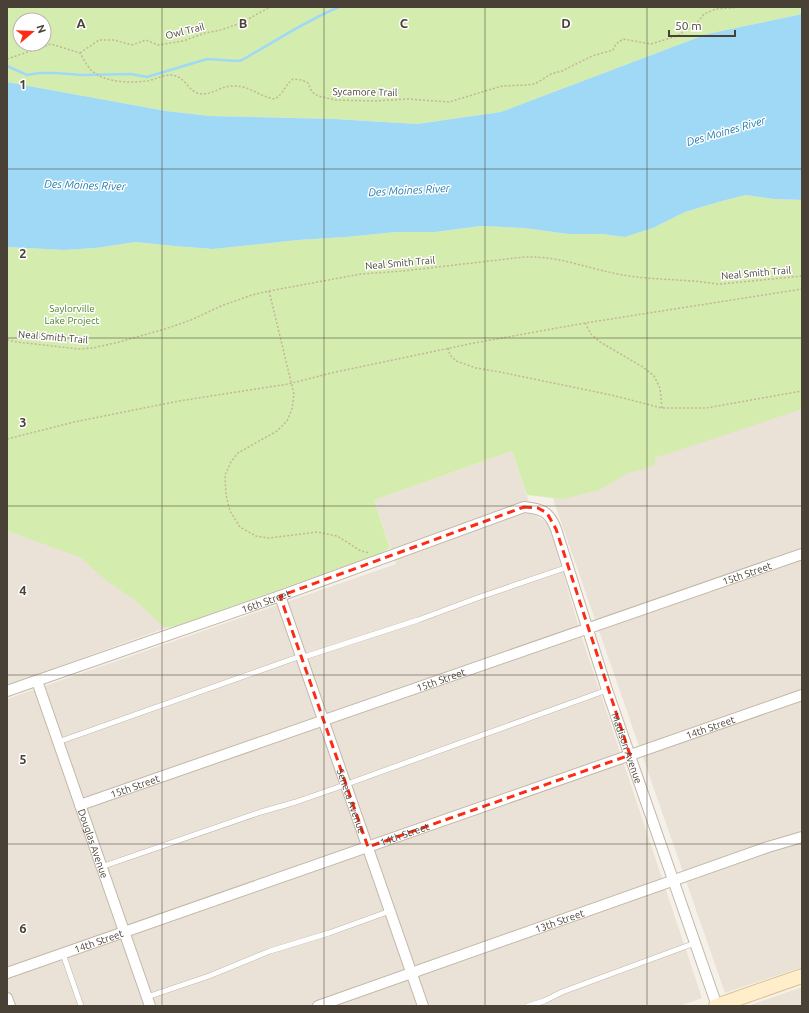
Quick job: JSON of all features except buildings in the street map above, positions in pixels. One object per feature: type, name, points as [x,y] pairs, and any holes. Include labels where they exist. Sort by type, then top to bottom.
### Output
[{"type":"main road","points":[[717,1006],[802,976]]},
{"type":"street","name":"Madison Avenue","points":[[524,507],[538,508],[547,513],[553,521],[607,690],[717,1006]]},
{"type":"street","name":"16th Street","points":[[7,691],[280,596],[524,507]]},
{"type":"street","name":"15th Street","points":[[80,805],[802,554]]},
{"type":"street","name":"Seneca Avenue","points":[[280,596],[423,1006]]},
{"type":"street","name":"Douglas Avenue","points":[[37,681],[148,1001]]},
{"type":"street","name":"14th Street","points":[[7,974],[802,695]]},
{"type":"street","name":"13th Street","points":[[318,1006],[768,847],[802,837]]},
{"type":"street","points":[[7,998],[10,1006]]},
{"type":"lane","points":[[58,742],[301,656],[307,656],[418,620],[568,567]]},
{"type":"lane","points":[[102,867],[346,784],[607,690]]},
{"type":"lane","points":[[148,1001],[270,951],[330,933],[390,911]]},
{"type":"lane","points":[[528,1006],[695,943]]},
{"type":"lane","points":[[63,954],[81,1006]]},
{"type":"path","name":"Owl Trail","points":[[80,53],[99,40],[114,40],[132,45],[146,40],[158,44],[183,40],[241,23],[270,7]]},
{"type":"path","name":"Sycamore Trail","points":[[80,53],[91,70],[106,80],[147,81],[170,75],[182,79],[196,92],[209,94],[232,86],[245,87],[268,98],[276,99],[283,94],[286,84],[294,79],[302,80],[308,83],[312,92],[318,96],[335,100],[374,101],[408,99],[449,102],[502,86],[535,84],[551,74],[562,71],[592,56],[607,53],[613,50],[616,44],[623,39],[651,44],[682,33],[697,23],[704,14],[716,9],[743,7]]},
{"type":"path","points":[[7,59],[51,44],[80,53]]},
{"type":"path","name":"Neal Smith Trail","points":[[7,340],[80,349],[94,348],[165,329],[191,320],[221,306],[252,295],[269,291],[361,274],[403,271],[524,257],[541,256],[565,260],[624,275],[713,284],[802,276]]},
{"type":"path","points":[[7,439],[74,422],[179,401],[291,383],[474,342],[802,289]]},
{"type":"path","points":[[269,291],[294,394],[292,409],[287,421],[277,431],[238,453],[231,462],[225,475],[226,495],[230,511],[240,527],[256,536],[269,538],[317,532],[337,536],[361,551],[370,553]]},
{"type":"path","points":[[585,323],[591,334],[600,342],[643,367],[654,376],[660,388],[662,408]]},
{"type":"path","points":[[448,348],[450,355],[456,361],[476,368],[603,393],[662,408],[706,408],[802,391]]},
{"type":"highlighted area","points":[[524,507],[538,508],[547,513],[556,529],[630,755],[368,847],[280,596]]},
{"type":"shaded area","points":[[802,408],[802,967],[725,993],[551,493]]},
{"type":"shaded area","points":[[512,451],[533,514],[549,524],[582,638],[702,998],[680,1006],[7,1006],[7,699],[396,564],[374,500]]},
{"type":"shaded area","points":[[7,531],[125,571],[166,628],[7,685]]},
{"type":"shaded area","points":[[802,987],[802,1006],[748,1006]]},
{"type":"green space","points":[[7,7],[802,7],[802,14],[707,34],[501,112],[417,124],[335,119],[210,116],[166,111],[7,82]]},
{"type":"green space","name":"Saylorville Lake Project","points":[[746,195],[773,199],[802,200],[802,409],[655,458],[654,466],[628,473],[599,490],[562,499],[527,495],[512,451],[374,500],[390,548],[379,554],[180,625],[166,628],[136,601],[103,578],[80,557],[7,531],[7,247],[64,250],[96,248],[136,242],[213,249],[396,232],[435,232],[481,226],[524,228],[568,234],[602,234],[625,237],[653,228],[685,212]]},
{"type":"water","name":"Des Moines River","points":[[802,14],[802,200],[773,199],[746,195],[685,212],[653,228],[625,237],[602,234],[568,234],[524,228],[481,226],[435,232],[396,232],[213,249],[136,242],[96,248],[64,250],[7,247],[7,82],[166,111],[210,116],[335,119],[417,124],[501,112],[707,34]]},
{"type":"waterway","points":[[7,66],[27,75],[39,73],[82,75],[131,74],[147,77],[207,59],[238,61],[302,25],[339,7]]}]
